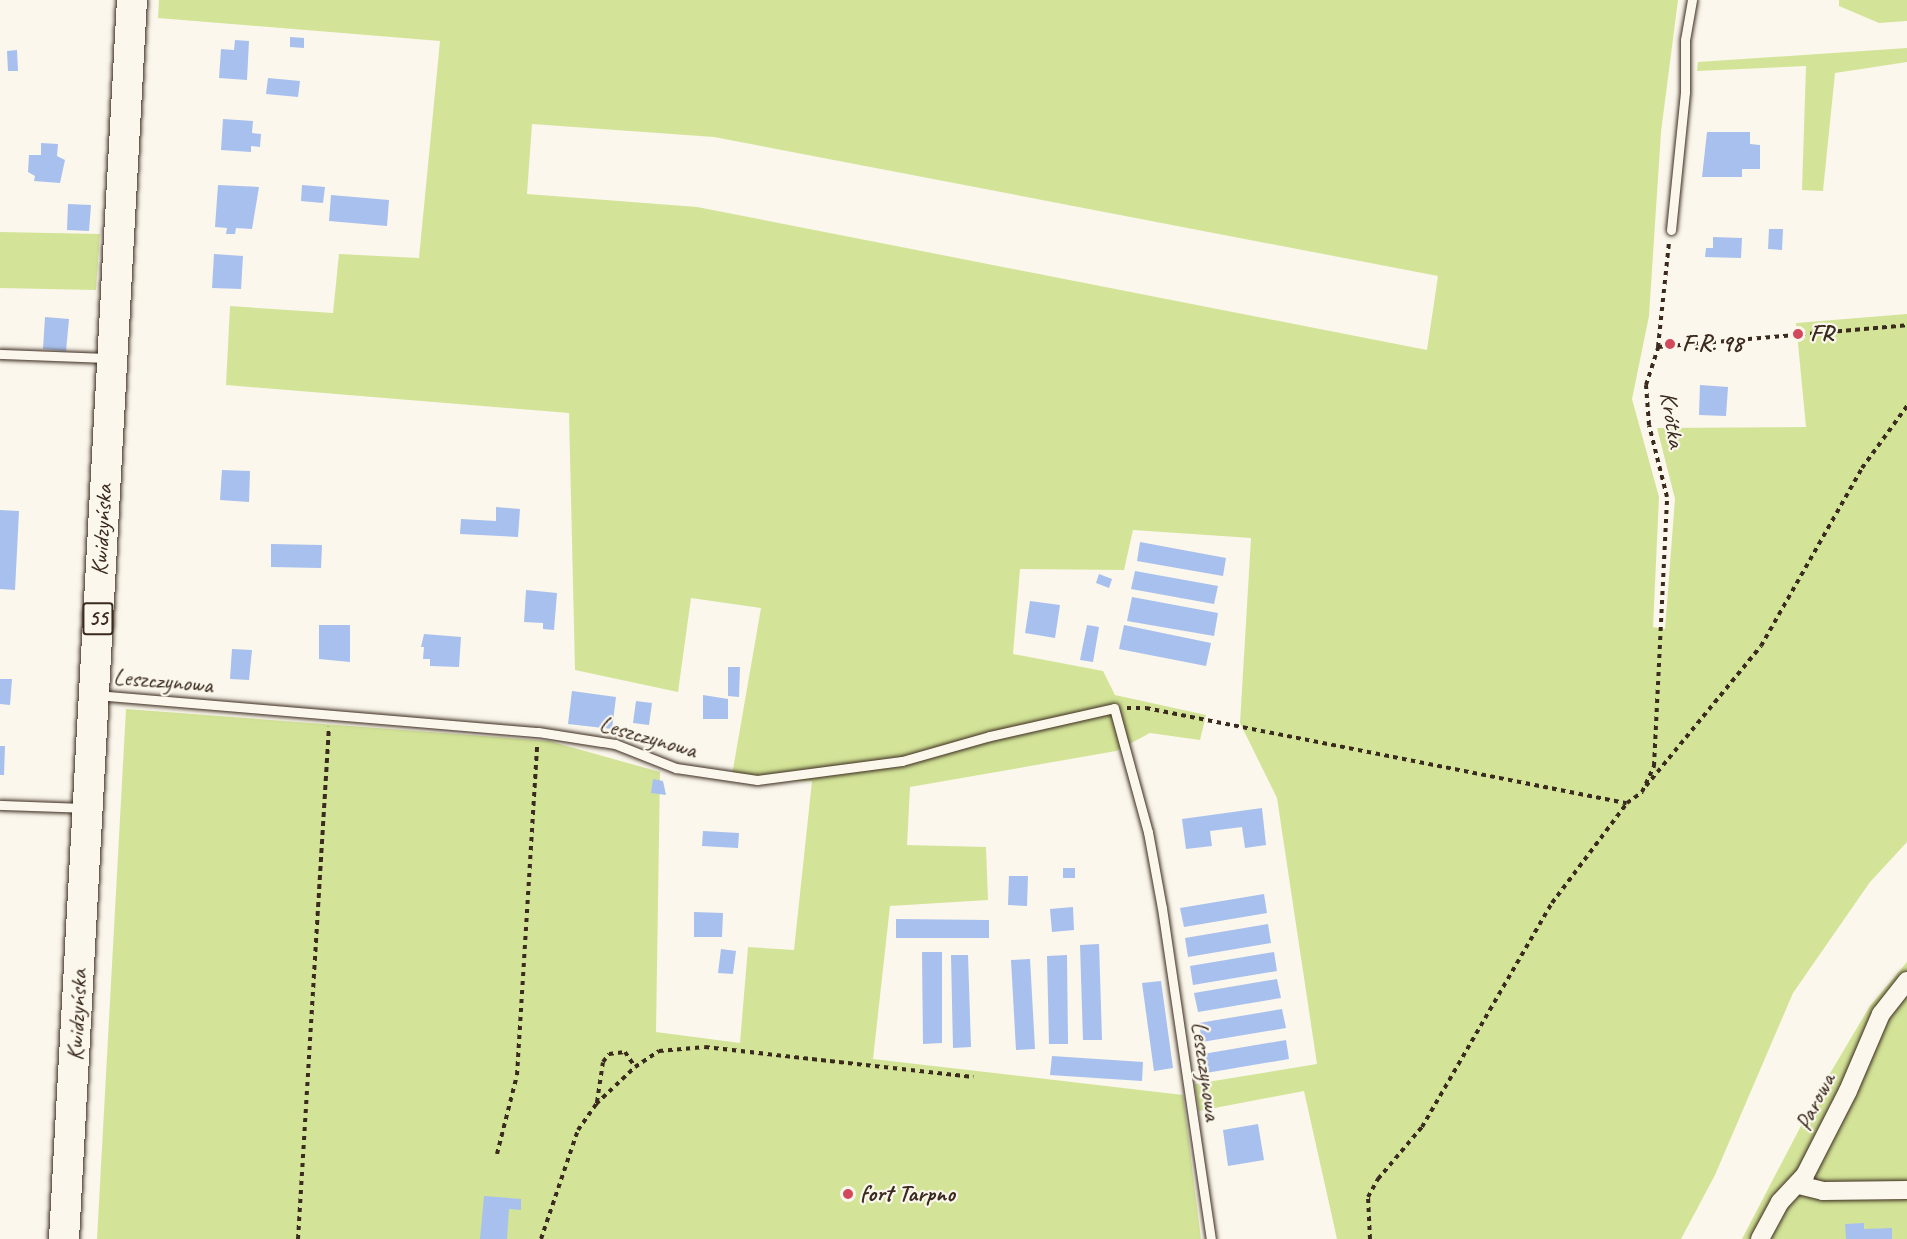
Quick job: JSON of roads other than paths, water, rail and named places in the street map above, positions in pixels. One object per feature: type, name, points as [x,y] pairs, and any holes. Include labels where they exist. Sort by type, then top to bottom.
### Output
[{"type":"main road","name":"Kwidzyńska","points":[[64,1239],[132,0]]},
{"type":"street","name":"Parowa","points":[[1760,1239],[1780,1202],[1798,1185],[1848,1091],[1881,1014],[1907,981]]},
{"type":"street","points":[[1798,1185],[1823,1191],[1907,1190]]},
{"type":"lane","points":[[1671,230],[1685,92],[1684,40],[1692,0]]},
{"type":"lane","points":[[0,354],[111,358]]},
{"type":"lane","name":"Leszczynowa","points":[[94,695],[538,732],[615,744],[676,768],[757,780],[902,761],[990,736],[1114,708],[1148,831],[1162,908],[1211,1239]]},
{"type":"lane","points":[[0,805],[88,809]]},
{"type":"place","name":"FR","points":[[1798,334]]},
{"type":"place","name":"F.R. 98","points":[[1670,344]]},
{"type":"place","name":"fort Tarpno","points":[[848,1194]]}]
